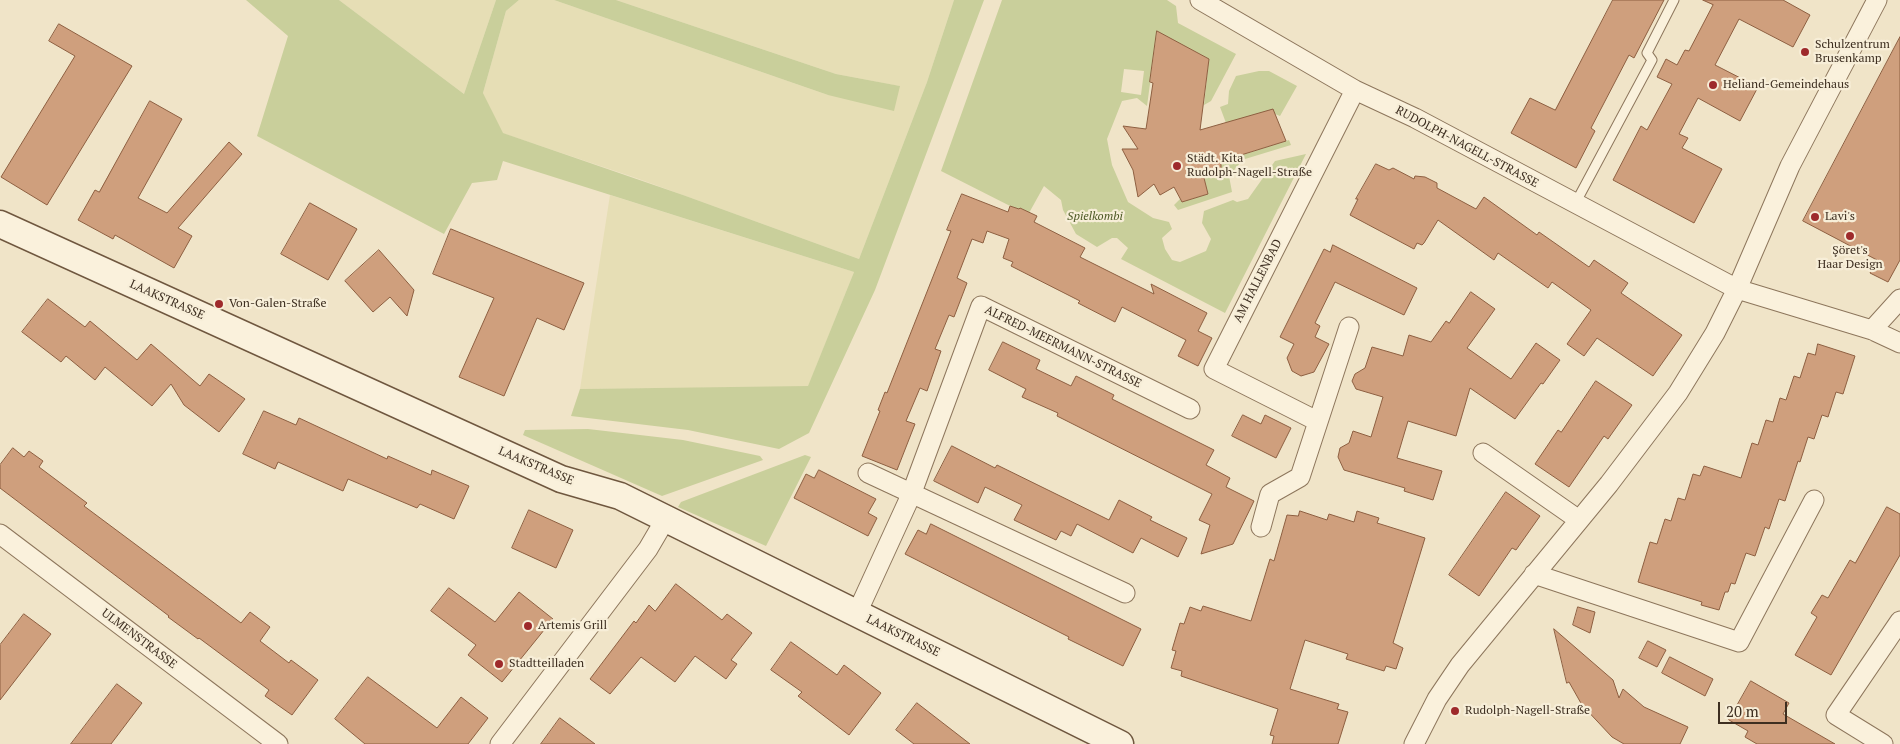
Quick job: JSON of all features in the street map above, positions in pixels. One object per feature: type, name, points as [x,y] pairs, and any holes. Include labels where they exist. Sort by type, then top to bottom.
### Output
[{"type":"street","name":"RUDOLPH-NAGELL-STRASSE","points":[[1200,0],[1355,90],[1415,118],[1737,289],[1872,330],[1900,343]]},
{"type":"street","points":[[1414,744],[1437,699],[1460,665],[1580,520],[1678,393],[1714,333],[1737,289],[1790,166],[1877,0]]},
{"type":"street","name":"AM HALLENBAD","points":[[1317,421],[1214,368],[1355,90]]},
{"type":"street","name":"LAAKSTRASSE","points":[[0,224],[561,479],[620,496],[665,520],[1120,744]]},
{"type":"street","points":[[1872,330],[1900,300]]},
{"type":"street","name":"ALFRED-MEERMANN-STRASSE","points":[[857,613],[911,495],[982,306],[1190,409]]},
{"type":"street","points":[[1261,527],[1270,494],[1300,477],[1349,327]]},
{"type":"street","points":[[1483,453],[1580,520]]},
{"type":"street","points":[[868,474],[1125,593]]},
{"type":"street","points":[[1534,574],[1739,642],[1814,500]]},
{"type":"street","points":[[500,744],[648,549],[665,520]]},
{"type":"street","name":"ULMENSTRASSE","points":[[0,534],[278,744]]},
{"type":"street","points":[[1883,744],[1836,715],[1900,621]]},
{"type":"lane","points":[[1575,204],[1652,60],[1647,53],[1674,0]]},
{"type":"shaded area","points":[[339,0],[496,0],[464,94]]},
{"type":"shaded area","points":[[519,0],[554,0],[828,95],[899,86],[836,74],[616,0],[954,0],[927,82],[859,259],[636,178],[502,133],[483,93],[506,11]]},
{"type":"shaded area","points":[[610,195],[854,272],[808,387],[580,389]]},
{"type":"green space","points":[[246,0],[339,0],[464,94],[496,0],[519,0],[506,11],[483,93],[503,133],[683,195],[859,259],[927,82],[954,0],[984,0],[875,290],[809,433],[779,449],[688,430],[571,416],[580,389],[808,386],[854,272],[503,161],[497,180],[472,183],[444,234],[257,136],[288,36]]},
{"type":"green space","points":[[554,0],[616,0],[836,74],[900,86],[894,111],[828,95]]},
{"type":"green space","name":"Spielkombi","points":[[1002,0],[1167,0],[1176,6],[1178,23],[1236,54],[1211,101],[1204,105],[1209,59],[1157,32],[1147,106],[1137,98],[1122,101],[1107,139],[1112,165],[1128,202],[1153,218],[1169,222],[1172,229],[1162,238],[1165,249],[1172,260],[1180,262],[1206,251],[1211,239],[1202,223],[1204,211],[1233,200],[1237,202],[1248,199],[1275,161],[1306,154],[1225,313],[1121,259],[1128,248],[1117,238],[1112,238],[1097,247],[1076,234],[1063,210],[1061,200],[1044,186],[1029,213],[1020,211],[941,171]],"holes":[[[1124,69],[1144,71],[1141,95],[1121,92]]]},
{"type":"green space","points":[[1269,71],[1297,86],[1280,116],[1275,114],[1226,123],[1220,107],[1228,104],[1229,91],[1236,76]]},
{"type":"green space","points":[[1289,140],[1291,145],[1245,159],[1242,155]]},
{"type":"green space","points":[[1221,159],[1241,162],[1229,176],[1232,192],[1178,210],[1174,205],[1180,199],[1182,202],[1208,194],[1203,174],[1221,173]]},
{"type":"green space","points":[[588,429],[683,440],[760,456],[763,460],[662,496],[523,435],[525,430]]},
{"type":"green space","points":[[805,455],[811,457],[766,546],[678,507],[681,502]]},
{"type":"building","points":[[1613,0],[1664,0],[1634,58],[1629,55],[1591,128],[1595,131],[1576,168],[1511,133],[1530,98],[1555,110]]},
{"type":"building","points":[[1703,0],[1783,0],[1810,15],[1793,47],[1739,19],[1715,65],[1758,87],[1740,121],[1698,98],[1679,134],[1688,138],[1682,148],[1722,169],[1694,223],[1613,180],[1641,126],[1647,130],[1672,84],[1657,77],[1666,59],[1677,65],[1685,50],[1689,51],[1713,5]]},
{"type":"building","points":[[59,24],[132,66],[47,205],[1,177],[75,56],[49,41]]},
{"type":"building","points":[[1157,31],[1209,59],[1200,130],[1273,109],[1286,141],[1225,160],[1221,159],[1221,173],[1203,174],[1208,194],[1182,202],[1174,187],[1160,195],[1154,184],[1138,197],[1133,170],[1122,149],[1138,149],[1123,126],[1146,129],[1153,83],[1150,82]]},
{"type":"building","points":[[1900,37],[1900,260],[1888,282],[1870,273],[1877,260],[1803,221]]},
{"type":"building","points":[[150,101],[182,119],[138,198],[167,213],[229,142],[242,154],[178,228],[192,236],[174,268],[115,235],[113,239],[78,220],[95,190],[99,192]]},
{"type":"building","points":[[1376,164],[1389,170],[1393,168],[1414,179],[1415,176],[1425,177],[1437,183],[1437,188],[1476,209],[1484,197],[1537,235],[1539,232],[1589,267],[1594,260],[1628,283],[1621,293],[1682,335],[1653,376],[1597,338],[1584,356],[1567,344],[1591,310],[1552,282],[1548,288],[1498,253],[1494,260],[1438,220],[1424,243],[1422,245],[1417,243],[1414,249],[1350,215],[1358,199],[1356,199]]},
{"type":"building","points":[[962,194],[1008,212],[1010,206],[1020,208],[1037,216],[1034,222],[1085,248],[1080,257],[1154,294],[1151,284],[1207,313],[1198,331],[1212,338],[1198,366],[1178,356],[1186,340],[1122,307],[1115,322],[1078,303],[1080,301],[1011,266],[1013,262],[1003,258],[1009,239],[987,231],[983,243],[972,239],[957,278],[967,283],[954,317],[949,315],[935,349],[941,351],[927,391],[920,388],[906,421],[915,424],[897,470],[862,456],[880,411],[878,410],[885,392],[887,393],[951,231],[947,230]]},
{"type":"building","points":[[310,203],[357,229],[328,280],[281,254]]},
{"type":"building","points":[[451,229],[584,283],[564,330],[537,318],[504,396],[459,377],[494,298],[433,274]]},
{"type":"building","points":[[1333,245],[1417,288],[1404,315],[1335,282],[1315,323],[1320,326],[1315,337],[1329,344],[1314,372],[1301,376],[1292,371],[1287,358],[1294,344],[1280,337],[1324,249],[1330,252]]},
{"type":"building","points":[[379,250],[414,290],[407,316],[390,297],[373,312],[345,281]]},
{"type":"building","points":[[1471,292],[1495,309],[1467,348],[1511,379],[1536,343],[1560,360],[1543,384],[1541,383],[1515,419],[1470,388],[1456,436],[1408,421],[1397,458],[1442,471],[1433,500],[1404,491],[1405,488],[1344,470],[1338,457],[1340,448],[1349,443],[1353,431],[1371,437],[1383,397],[1356,389],[1352,381],[1355,374],[1365,368],[1372,347],[1403,356],[1409,335],[1431,342],[1446,321],[1449,323]]},
{"type":"building","points":[[48,299],[85,327],[90,321],[137,360],[151,344],[200,386],[209,374],[245,399],[219,432],[184,405],[171,384],[152,406],[105,367],[95,380],[66,356],[61,362],[22,332]]},
{"type":"building","points":[[1003,342],[1040,360],[1036,369],[1071,386],[1076,376],[1114,395],[1112,399],[1214,450],[1206,465],[1230,478],[1226,487],[1254,501],[1233,544],[1201,554],[1210,525],[1199,520],[1212,494],[1057,416],[1058,413],[1022,397],[1026,389],[989,370]]},
{"type":"building","points":[[1818,344],[1855,356],[1843,394],[1836,392],[1828,417],[1822,415],[1814,439],[1808,437],[1785,501],[1779,499],[1769,529],[1765,527],[1755,556],[1746,553],[1735,584],[1731,583],[1728,592],[1725,592],[1719,610],[1701,605],[1702,602],[1638,582],[1650,542],[1657,544],[1665,519],[1671,521],[1678,498],[1685,500],[1693,474],[1700,476],[1704,466],[1741,478],[1752,443],[1758,445],[1766,420],[1773,422],[1780,398],[1786,400],[1794,376],[1800,378],[1808,353],[1815,355]]},
{"type":"building","points":[[1596,381],[1632,405],[1608,439],[1604,436],[1569,487],[1535,464],[1558,430],[1561,432]]},
{"type":"building","points":[[264,411],[296,425],[299,418],[387,459],[388,456],[431,475],[432,470],[469,486],[454,519],[420,504],[417,508],[348,479],[343,491],[278,462],[275,469],[243,454]]},
{"type":"building","points":[[1243,415],[1261,424],[1265,415],[1291,428],[1276,458],[1232,436]]},
{"type":"building","points":[[952,446],[995,468],[997,465],[1109,520],[1119,500],[1152,517],[1150,520],[1187,538],[1178,557],[1141,538],[1133,553],[1077,524],[1071,536],[1061,531],[1056,540],[1014,520],[1022,505],[985,487],[978,503],[934,481]]},
{"type":"building","points":[[13,448],[24,457],[29,451],[43,461],[39,467],[87,503],[84,506],[241,623],[250,612],[270,627],[260,641],[289,663],[291,660],[318,680],[292,715],[265,696],[269,690],[168,617],[0,488],[0,465]]},
{"type":"building","points":[[819,470],[876,499],[868,513],[877,518],[868,536],[794,498],[806,474],[814,478]]},
{"type":"building","points":[[1506,492],[1540,516],[1516,550],[1512,548],[1479,596],[1449,575]]},
{"type":"building","points":[[1887,507],[1900,514],[1900,555],[1831,675],[1795,655],[1817,617],[1811,613],[1822,595],[1828,598],[1850,560],[1855,563]]},
{"type":"building","points":[[529,510],[573,530],[556,568],[512,548]]},
{"type":"building","points":[[1300,511],[1327,520],[1329,514],[1354,522],[1357,511],[1379,518],[1377,523],[1425,538],[1393,643],[1403,648],[1396,669],[1386,666],[1384,671],[1346,659],[1348,654],[1305,640],[1290,689],[1339,704],[1337,709],[1348,712],[1338,744],[1272,744],[1274,736],[1270,735],[1278,709],[1181,676],[1182,671],[1171,668],[1176,651],[1172,650],[1180,623],[1184,624],[1190,607],[1201,611],[1203,606],[1251,621],[1270,559],[1274,561],[1287,515],[1298,516]]},
{"type":"building","points":[[931,524],[1141,629],[1123,666],[905,554],[918,530],[926,534]]},
{"type":"building","points":[[676,584],[722,620],[727,614],[752,633],[731,660],[737,664],[726,679],[695,656],[675,682],[641,657],[610,694],[590,679],[634,621],[636,623],[649,605],[655,611]]},
{"type":"building","points":[[449,588],[495,622],[519,592],[553,619],[502,682],[468,655],[476,645],[431,611]]},
{"type":"building","points":[[1578,607],[1595,612],[1590,633],[1573,625]]},
{"type":"building","points":[[24,614],[51,634],[0,700],[0,645]]},
{"type":"building","points":[[1554,629],[1613,680],[1619,698],[1623,689],[1644,707],[1688,727],[1680,744],[1624,744],[1612,737],[1582,705],[1569,682],[1567,683]]},
{"type":"building","points":[[1648,641],[1666,650],[1657,667],[1639,658]]},
{"type":"building","points":[[791,642],[837,675],[844,665],[881,693],[849,735],[798,696],[802,692],[771,670]]},
{"type":"building","points":[[1670,657],[1713,679],[1705,696],[1662,673]]},
{"type":"building","points":[[368,677],[437,728],[461,697],[488,718],[468,744],[365,744],[335,719]]},
{"type":"building","points":[[1751,681],[1789,703],[1783,714],[1835,744],[1757,744],[1745,737],[1748,731],[1729,720]]},
{"type":"building","points":[[117,684],[142,703],[111,744],[71,744]]},
{"type":"building","points":[[917,703],[970,744],[914,744],[896,730]]},
{"type":"building","points":[[560,718],[595,744],[541,744]]},
{"type":"place","name":"Schulzentrum Brusenkamp","points":[[1805,52]]},
{"type":"place","name":"Heliand-Gemeindehaus","points":[[1713,85]]},
{"type":"place","name":"Städt. Kita Rudolph-Nagell-Straße","points":[[1177,166]]},
{"type":"place","name":"Lavi's","points":[[1815,217]]},
{"type":"place","name":"Şöret's Haar Design","points":[[1850,236]]},
{"type":"place","name":"Von-Galen-Straße","points":[[219,304]]},
{"type":"place","name":"Artemis Grill","points":[[528,626]]},
{"type":"place","name":"Stadtteilladen","points":[[499,664]]},
{"type":"place","name":"Rudolph-Nagell-Straße","points":[[1455,711]]}]
